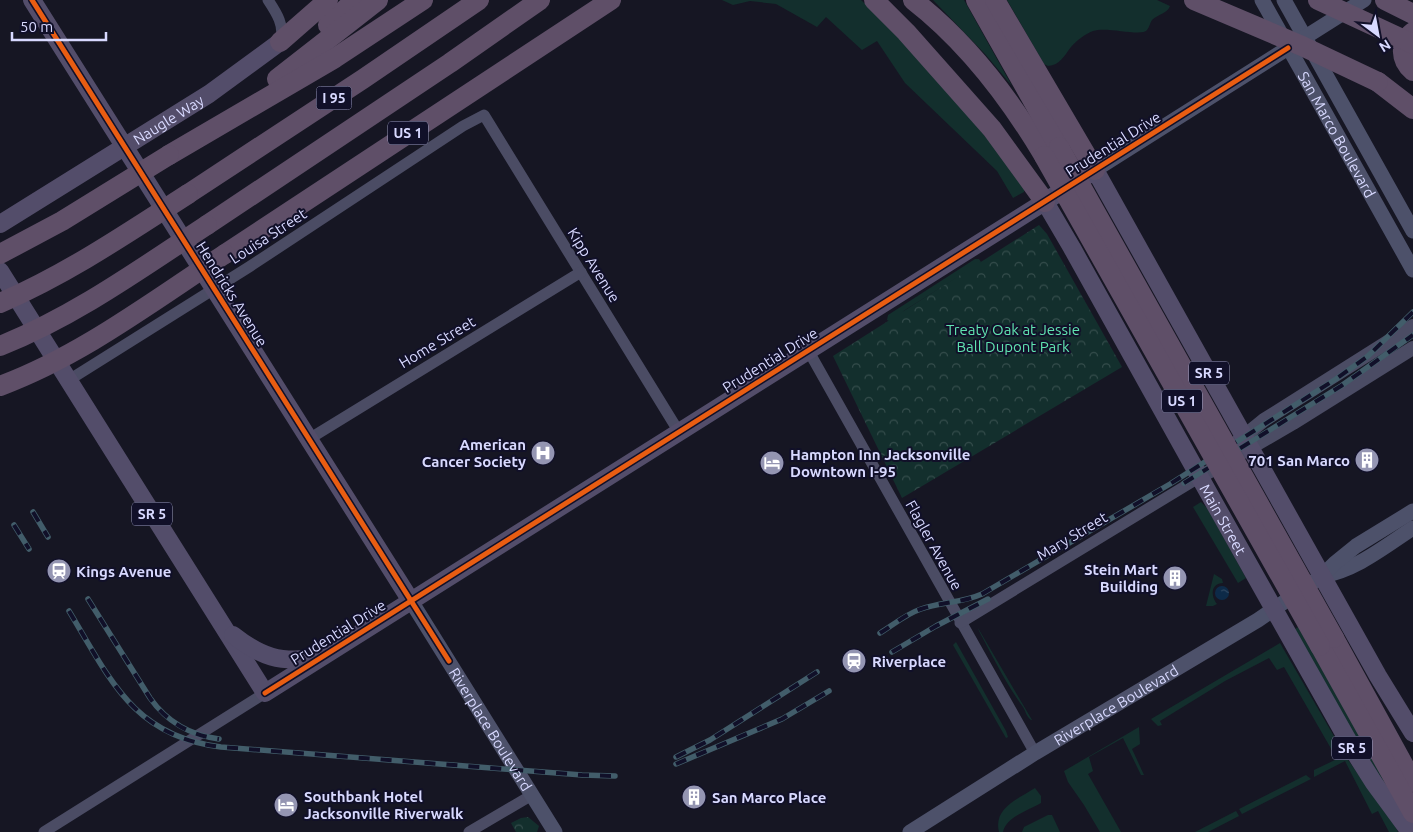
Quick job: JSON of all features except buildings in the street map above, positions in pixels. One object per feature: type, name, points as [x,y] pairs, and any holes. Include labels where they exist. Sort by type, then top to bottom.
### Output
[{"type":"highway","points":[[280,42],[328,0]]},
{"type":"highway","points":[[236,109],[355,0]]},
{"type":"highway","points":[[169,155],[236,109],[318,48],[378,0]]},
{"type":"highway","points":[[0,254],[62,221],[169,155],[335,58],[423,0]]},
{"type":"highway","name":"I 95","points":[[0,304],[79,264],[363,80],[479,0]]},
{"type":"highway","name":"I 95","points":[[0,346],[53,322],[97,297],[450,63],[540,0]]},
{"type":"highway","points":[[590,13],[607,0]]},
{"type":"highway","name":"US 1","points":[[0,386],[29,375],[70,354],[611,0]]},
{"type":"highway","points":[[874,0],[906,32],[992,128],[1045,202]]},
{"type":"highway","name":"US 1","points":[[913,0],[944,27],[988,74],[1015,110],[1052,152]]},
{"type":"highway","name":"US 1","points":[[976,0],[1052,152],[1327,642],[1413,782]]},
{"type":"highway","points":[[996,0],[1095,170]]},
{"type":"highway","points":[[1194,0],[1413,99]]},
{"type":"highway","points":[[1318,0],[1413,44]]},
{"type":"highway","points":[[1385,0],[1413,14]]},
{"type":"highway","points":[[1413,32],[1405,42],[1403,50],[1404,60],[1413,71]]},
{"type":"highway","points":[[1378,82],[1413,109]]},
{"type":"highway","name":"US 1","points":[[1327,642],[1404,808]]},
{"type":"main road","name":"Hendricks Avenue","points":[[32,0],[411,601]]},
{"type":"main road","name":"San Marco Boulevard","points":[[1262,0],[1413,270]]},
{"type":"main road","name":"San Marco Boulevard","points":[[1284,0],[1413,231]]},
{"type":"main road","name":"Prudential Drive","points":[[265,693],[1364,0]]},
{"type":"main road","name":"Naugle Way","points":[[0,224],[219,87],[280,42]]},
{"type":"main road","name":"SR 5","points":[[1095,170],[1378,676],[1413,733]]},
{"type":"main road","name":"Main Street","points":[[1045,202],[1355,753],[1404,808],[1410,832]]},
{"type":"main road","points":[[1072,248],[1073,227],[1086,211],[1102,207],[1113,212],[1123,220]]},
{"type":"main road","name":"SR 5","points":[[0,271],[265,693]]},
{"type":"main road","points":[[1126,343],[1175,314]]},
{"type":"main road","points":[[1322,576],[1349,551],[1413,511]]},
{"type":"main road","points":[[1322,576],[1335,574],[1350,567],[1413,528]]},
{"type":"main road","name":"Riverplace Boulevard","points":[[910,832],[1035,753],[1274,608],[1322,576]]},
{"type":"main road","name":"Riverplace Boulevard","points":[[411,601],[555,832]]},
{"type":"main road","name":"SR 5","points":[[223,627],[249,647],[262,654],[296,661],[321,658]]},
{"type":"street","points":[[271,4],[282,29],[280,42]]},
{"type":"street","name":"Kipp Avenue","points":[[484,115],[679,432]]},
{"type":"street","name":"Louisa Street","points":[[68,380],[258,261],[463,126],[484,115]]},
{"type":"street","name":"Home Street","points":[[309,438],[581,272]]},
{"type":"street","name":"Mary Street","points":[[1247,442],[1264,420],[1413,326]]},
{"type":"street","name":"Mary Street","points":[[960,623],[1200,477],[1247,442],[1413,348]]},
{"type":"street","name":"Flagler Avenue","points":[[808,350],[960,623],[1035,753]]},
{"type":"street","name":"Prudential Drive","points":[[44,832],[265,693]]},
{"type":"street","points":[[469,832],[532,795]]},
{"type":"green space","points":[[722,0],[861,0],[913,50],[1012,168],[1024,192],[1013,198],[997,171],[905,83],[877,41],[862,50],[826,17],[817,27],[776,4],[750,1],[733,5]]},
{"type":"green space","points":[[933,0],[964,0],[1012,86],[986,55]]},
{"type":"green space","points":[[1007,0],[1157,0],[1170,6],[1167,11],[1152,20],[1148,29],[1144,32],[1099,30],[1090,32],[1075,42],[1059,62],[1048,66],[1044,64]]},
{"type":"green space","name":"Treaty Oak at Jessie Ball Dupont Park","points":[[1039,225],[1047,234],[1122,367],[902,498],[833,356]]},
{"type":"green space","points":[[975,259],[979,259],[981,262],[970,272],[966,272],[905,310],[891,322],[887,320],[888,315]]},
{"type":"green space","points":[[1201,502],[1207,508],[1246,578],[1238,583],[1193,507]]},
{"type":"green space","points":[[1214,574],[1222,579],[1223,583],[1216,586],[1213,591],[1217,604],[1206,606]]},
{"type":"green space","points":[[1298,627],[1387,784],[1382,787],[1292,631]]},
{"type":"green space","points":[[978,628],[1032,720],[1028,717],[1005,680]]},
{"type":"green space","points":[[956,642],[1008,737],[1006,738],[953,645]]},
{"type":"green space","points":[[1280,643],[1346,757],[1393,822],[1398,832],[1389,832],[1378,811],[1372,814],[1345,761],[1314,777],[1314,770],[1337,759],[1284,667],[1277,670],[1269,658],[1225,681],[1160,721],[1162,725],[1158,726],[1151,719]]},
{"type":"green space","points":[[1139,727],[1140,744],[1132,749],[1144,775],[1141,775],[1123,738],[1089,757],[1093,771],[1088,774],[1121,832],[1100,832],[1068,782],[1064,771]]},
{"type":"green space","points":[[1306,775],[1311,779],[1242,814],[1239,809]]},
{"type":"green space","points":[[1035,788],[1041,796],[1041,803],[1013,818],[1003,832],[999,832],[998,824],[1003,810]]},
{"type":"green space","points":[[1236,811],[1239,816],[1208,832],[1195,832]]},
{"type":"green space","points":[[1048,815],[1052,815],[1060,832],[1022,832],[1024,827]]},
{"type":"green space","points":[[528,817],[539,826],[537,832],[516,832],[511,823]]},
{"type":"water","points":[[1222,586],[1227,588],[1229,593],[1227,598],[1222,600],[1217,598],[1215,593],[1217,588]]},
{"type":"railway","points":[[880,633],[915,611],[982,594],[1170,484],[1336,379],[1368,356],[1413,312]]},
{"type":"railway","points":[[1184,483],[1341,386],[1413,335]]},
{"type":"railway","points":[[33,512],[48,537]]},
{"type":"railway","points":[[14,525],[29,549]]},
{"type":"railway","points":[[88,599],[150,698],[164,714],[188,731],[219,739]]},
{"type":"railway","points":[[892,652],[988,599]]},
{"type":"railway","points":[[69,611],[112,681],[127,700],[145,717],[166,731],[191,741],[221,747],[615,776]]},
{"type":"railway","points":[[676,757],[710,740],[817,672]]},
{"type":"railway","points":[[676,764],[782,719],[829,691]]},
{"type":"cycle path","points":[[32,0],[449,661]]},
{"type":"cycle path","points":[[265,693],[1288,48]]},
{"type":"place","name":"American Cancer Society","points":[[543,453]]},
{"type":"place","name":"701 San Marco","points":[[1367,460]]},
{"type":"place","name":"Hampton Inn Jacksonville Downtown I-95","points":[[772,463]]},
{"type":"place","name":"Kings Avenue","points":[[59,571]]},
{"type":"place","name":"Stein Mart Building","points":[[1175,578]]},
{"type":"place","name":"Riverplace","points":[[854,661]]},
{"type":"place","name":"San Marco Place","points":[[694,797]]},
{"type":"place","name":"Southbank Hotel Jacksonville Riverwalk","points":[[286,805]]}]
